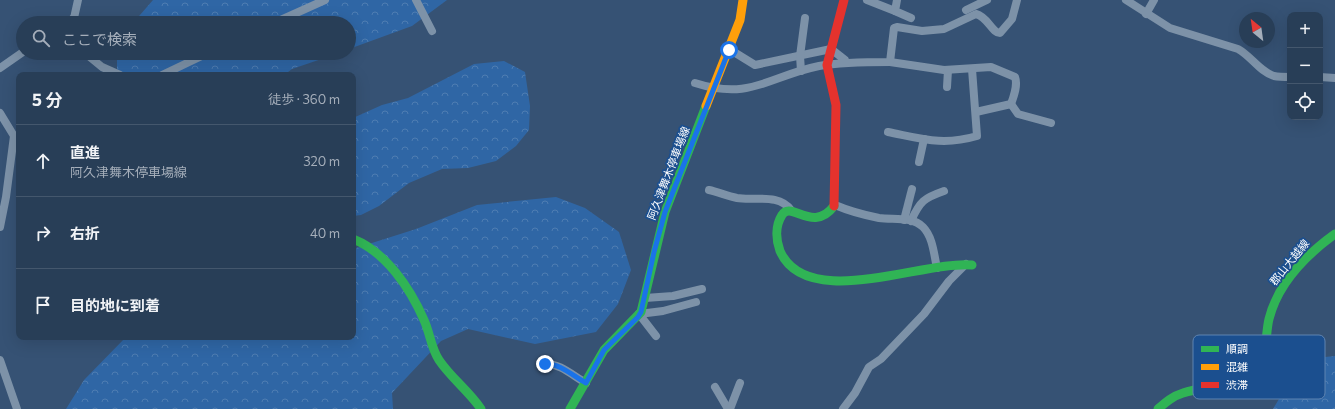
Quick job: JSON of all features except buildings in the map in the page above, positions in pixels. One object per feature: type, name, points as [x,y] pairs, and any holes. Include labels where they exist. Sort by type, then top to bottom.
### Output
[{"type":"street","points":[[76,16],[78,0]]},
{"type":"street","points":[[290,16],[325,0]]},
{"type":"street","points":[[416,0],[432,31]]},
{"type":"street","name":"阿久津舞木停車場線","points":[[570,409],[604,350],[639,314],[645,298],[654,252],[665,212],[729,50],[740,20],[743,0]]},
{"type":"street","points":[[709,190],[738,198],[774,200],[786,204],[791,210],[810,217],[823,218],[828,215],[835,205],[836,106],[828,65],[844,0]]},
{"type":"street","points":[[867,0],[911,18]]},
{"type":"street","points":[[895,11],[897,0]]},
{"type":"street","points":[[966,10],[987,0]]},
{"type":"street","points":[[890,62],[894,28],[897,27],[922,31],[944,29],[976,14],[986,19],[995,32],[1000,33],[1012,19],[1017,0]]},
{"type":"street","points":[[1126,0],[1159,23],[1182,34],[1238,49],[1246,54],[1266,72],[1274,76],[1287,77]]},
{"type":"street","points":[[1146,14],[1154,0]]},
{"type":"street","points":[[801,72],[800,56],[805,18]]},
{"type":"street","points":[[729,50],[755,65],[831,49]]},
{"type":"street","points":[[831,49],[845,60],[846,64]]},
{"type":"street","points":[[0,68],[16,57]]},
{"type":"street","points":[[94,60],[102,67],[113,72]]},
{"type":"street","points":[[168,72],[193,60]]},
{"type":"street","points":[[695,83],[714,89],[746,89],[828,65],[846,64],[890,62],[948,70],[991,67],[1015,77],[1015,91],[1011,104]]},
{"type":"street","points":[[888,132],[945,142],[959,141],[977,136],[972,69]]},
{"type":"street","points":[[947,87],[948,70]]},
{"type":"street","points":[[1323,77],[1335,78]]},
{"type":"street","points":[[976,112],[1011,104]]},
{"type":"street","points":[[1011,104],[1018,114],[1051,123]]},
{"type":"street","points":[[0,113],[14,136],[6,197],[0,227]]},
{"type":"street","points":[[919,162],[924,139]]},
{"type":"street","points":[[908,220],[912,189]]},
{"type":"street","points":[[908,220],[925,198],[944,191]]},
{"type":"street","points":[[835,205],[880,218],[908,220],[923,227],[929,236],[937,268]]},
{"type":"street","points":[[791,210],[784,212],[780,218],[778,225],[778,242],[782,254],[790,266],[805,276],[832,280],[872,278],[937,268],[969,265]]},
{"type":"street","name":"郡山大越線","points":[[1266,335],[1269,318],[1279,292],[1316,246],[1335,234]]},
{"type":"street","points":[[356,240],[364,243],[375,252],[388,264],[400,279],[414,300],[424,320],[440,363],[462,384],[481,409]]},
{"type":"street","points":[[843,409],[855,393],[870,367],[881,359],[924,314],[949,281],[969,265]]},
{"type":"street","points":[[645,298],[673,296],[702,289]]},
{"type":"street","points":[[639,314],[664,311],[696,302]]},
{"type":"street","points":[[639,314],[656,336]]},
{"type":"street","points":[[0,360],[17,409]]},
{"type":"street","points":[[545,364],[554,364],[559,366],[586,383]]},
{"type":"street","points":[[729,409],[740,383]]},
{"type":"street","points":[[714,387],[729,409]]},
{"type":"street","name":"郡山大越線","points":[[1158,409],[1171,399],[1193,389]]},
{"type":"green space","points":[[153,0],[447,0],[412,26],[356,46],[356,16],[139,16]]},
{"type":"green space","points":[[117,60],[318,60],[292,69],[288,72],[117,72]]},
{"type":"green space","points":[[504,61],[525,72],[530,106],[529,130],[516,146],[496,161],[468,168],[442,169],[409,183],[379,206],[361,215],[356,216],[356,117],[382,105],[408,98],[474,64]]},
{"type":"green space","points":[[556,197],[585,208],[619,232],[631,270],[618,304],[596,332],[535,344],[468,329],[441,341],[392,393],[393,409],[66,409],[84,380],[123,340],[356,340],[356,248],[416,229],[477,205]]},
{"type":"green space","points":[[1335,356],[1335,409],[1273,409],[1279,399],[1325,399],[1325,357]]},
{"type":"traffic: fast","points":[[570,409],[604,350],[641,312],[665,212],[706,106]]},
{"type":"traffic: fast","points":[[834,206],[826,214],[818,217],[811,217],[791,211],[786,211],[782,215],[777,228],[778,242],[780,251],[794,269],[815,278],[840,281],[868,279],[951,265],[972,265]]},
{"type":"traffic: fast","points":[[1267,335],[1273,306],[1286,282],[1294,271],[1314,251],[1335,234]]},
{"type":"traffic: fast","points":[[356,240],[376,253],[396,272],[418,308],[426,325],[434,351],[439,360],[481,409]]},
{"type":"traffic: fast","points":[[1158,409],[1179,394],[1193,390]]},
{"type":"traffic: slow","points":[[706,106],[740,20],[743,0]]},
{"type":"traffic: jam","points":[[834,206],[836,105],[827,65],[844,0]]},
{"type":"route","points":[[545,364],[554,364],[559,366],[566,372],[586,383],[604,350],[638,317],[641,312],[658,234],[665,212],[729,50]]}]
